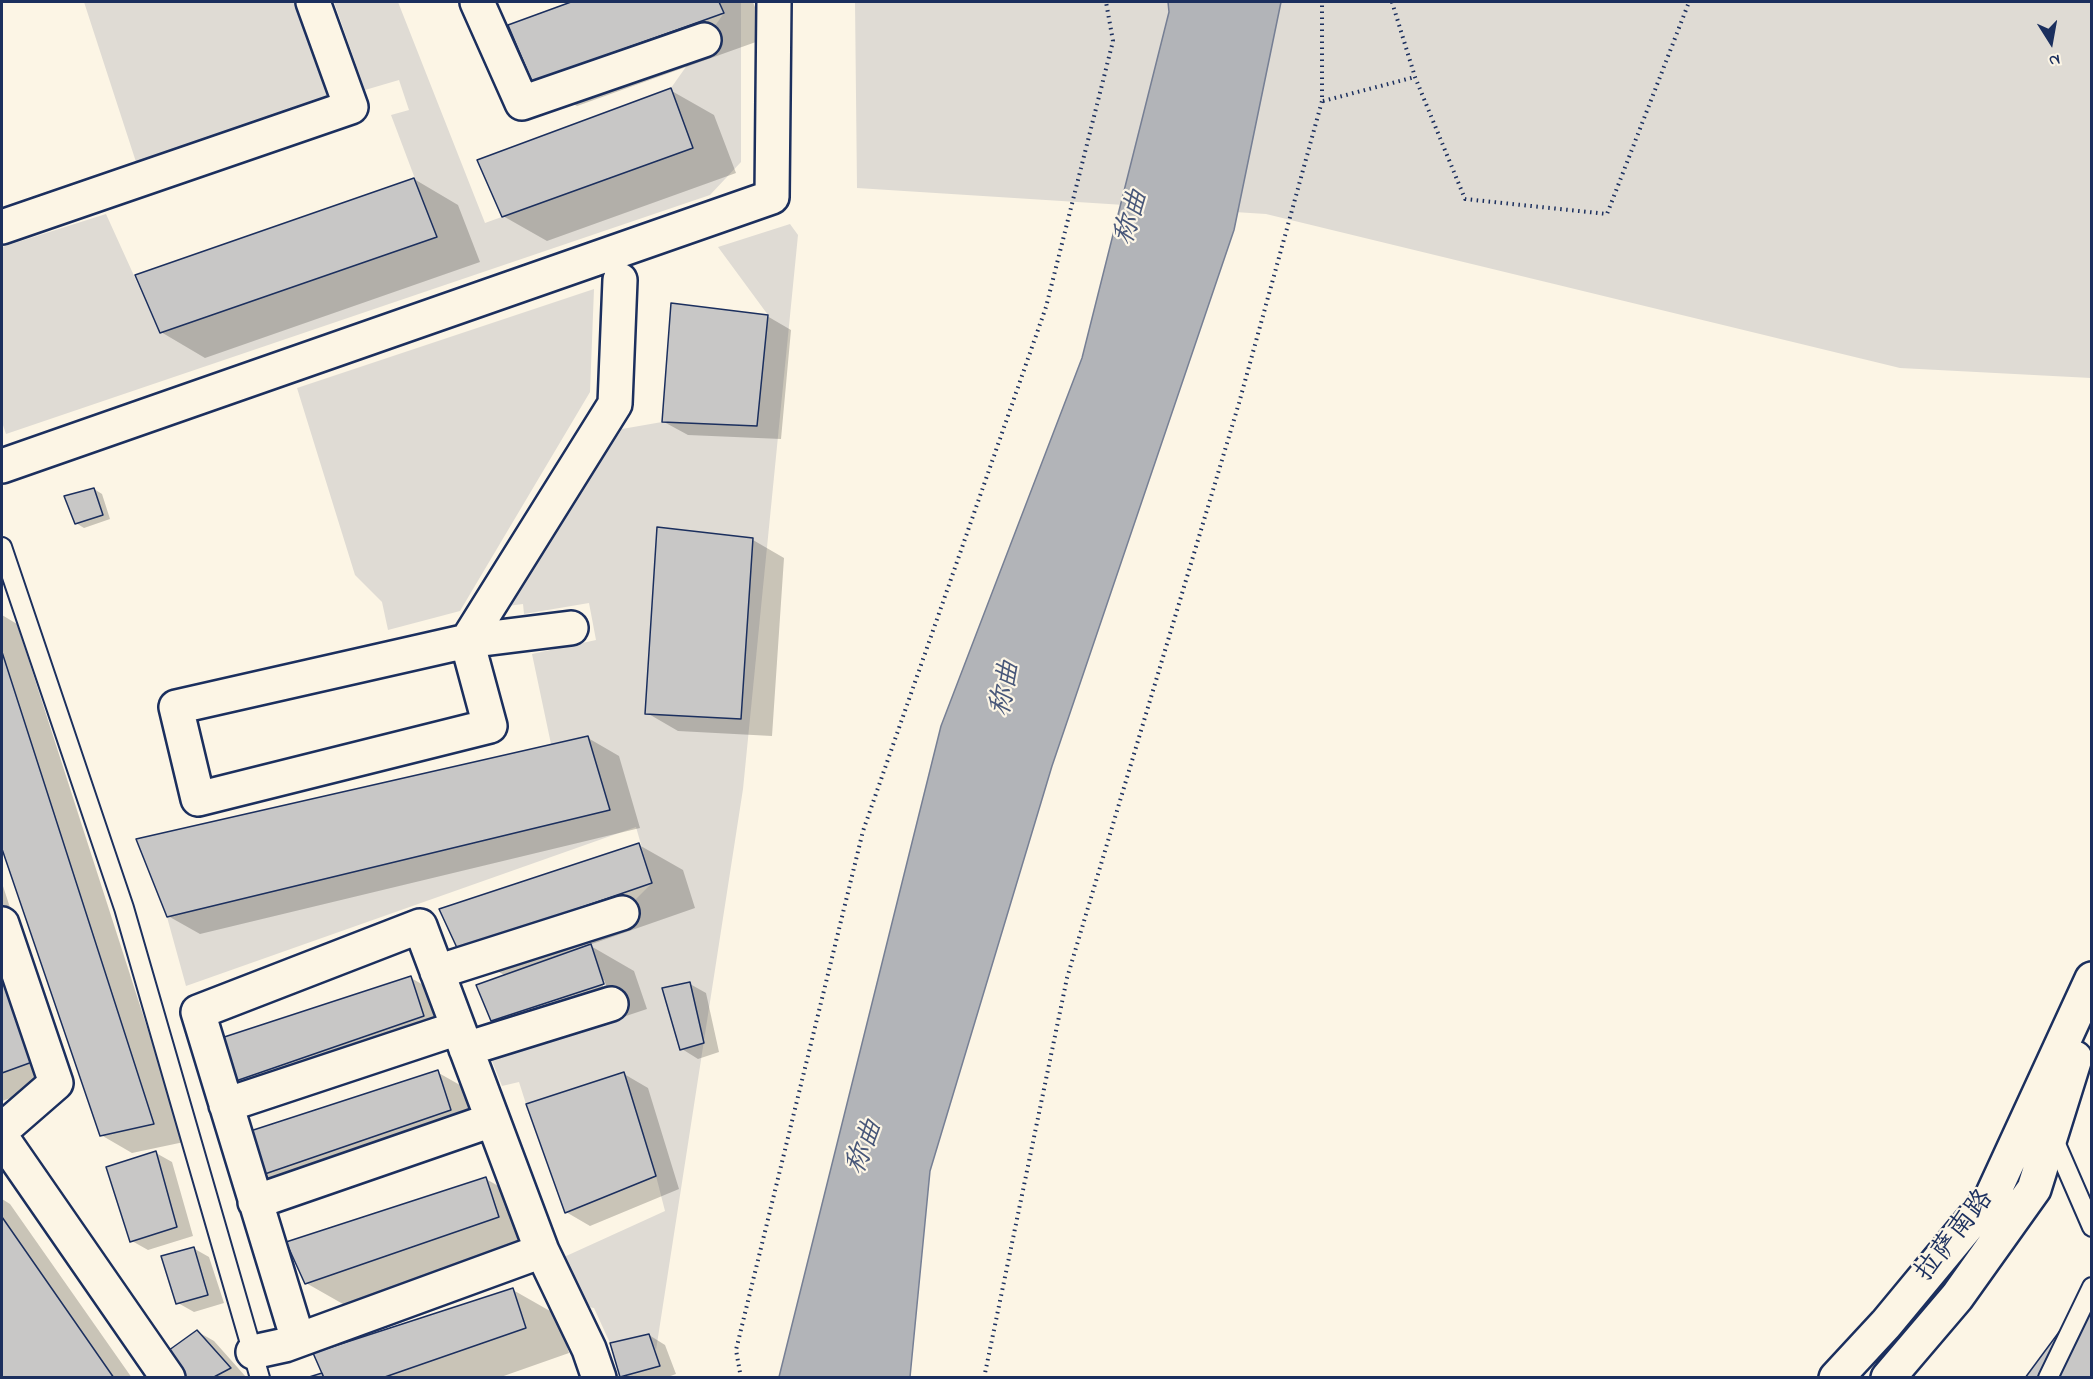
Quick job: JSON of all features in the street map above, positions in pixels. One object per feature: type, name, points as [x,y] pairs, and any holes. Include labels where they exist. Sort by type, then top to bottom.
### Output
[{"type":"street","points":[[2,227],[351,107],[313,2]]},
{"type":"street","points":[[478,2],[522,103],[704,40]]},
{"type":"street","points":[[2,466],[772,197],[774,2]]},
{"type":"street","points":[[571,628],[467,641],[176,707],[198,799],[490,726],[467,641],[615,404],[620,280]]},
{"type":"street","points":[[437,972],[622,913]]},
{"type":"street","points":[[2,924],[56,1083],[2,1130]]},
{"type":"street","points":[[298,1340],[198,1012],[420,926],[542,1251],[589,1349],[599,1377]]},
{"type":"street","name":"拉萨南路","points":[[1836,1377],[1886,1324],[1992,1196],[2091,979]]},
{"type":"street","points":[[226,1105],[462,1038],[610,1004]]},
{"type":"street","name":"拉萨南路","points":[[1888,1377],[1957,1297],[2034,1189],[2091,1006]]},
{"type":"street","points":[[255,1202],[492,1120]]},
{"type":"street","points":[[2,1138],[168,1377]]},
{"type":"street","points":[[256,1365],[298,1340],[542,1251]]},
{"type":"lane","points":[[2,547],[124,908],[256,1365]]},
{"type":"lane","points":[[2051,1133],[2091,1227]]},
{"type":"lane","points":[[2048,1377],[2091,1287]]},
{"type":"path","points":[[741,1377],[736,1350],[863,831],[1046,307],[1113,41],[1106,2]]},
{"type":"path","points":[[984,1377],[1066,978],[1239,403],[1322,101],[1322,2]]},
{"type":"path","points":[[1392,2],[1415,77],[1465,199],[1607,214],[1689,2]]},
{"type":"path","points":[[1322,101],[1415,77]]},
{"type":"shaded area","points":[[84,2],[296,2],[329,98],[137,165]]},
{"type":"shaded area","points":[[334,2],[398,2],[485,223],[693,148],[671,88],[724,13],[719,2],[741,2],[741,162],[710,195],[6,434],[2,422],[2,247],[106,214],[160,333],[437,237],[391,115],[409,110],[399,80],[365,90]]},
{"type":"shaded area","points":[[855,2],[2091,2],[2091,378],[1900,368],[1266,214],[857,188]]},
{"type":"shaded area","points":[[790,224],[798,235],[743,789],[656,1350],[649,1334],[610,1343],[594,1308],[577,1305],[564,1257],[665,1211],[624,1073],[526,1104],[519,1082],[502,1086],[490,1056],[614,1017],[591,944],[652,883],[636,827],[186,986],[167,917],[610,810],[588,736],[551,744],[532,654],[596,640],[589,603],[524,614],[523,604],[507,606],[622,429],[662,422],[757,426],[768,315],[718,247]]},
{"type":"shaded area","points":[[594,289],[590,392],[460,611],[388,630],[382,602],[355,575],[297,388]]},
{"type":"water","name":"称曲","points":[[1168,2],[1281,2],[1234,230],[1052,766],[930,1171],[910,1377],[779,1377],[941,726],[1082,358],[1169,12]]},
{"type":"building","points":[[571,2],[719,2],[724,13],[532,82],[508,25]]},
{"type":"building","points":[[671,88],[693,148],[502,217],[477,160]]},
{"type":"building","points":[[414,178],[437,237],[160,333],[135,275]]},
{"type":"building","points":[[671,303],[768,315],[757,426],[662,422]]},
{"type":"building","points":[[94,488],[103,515],[75,524],[64,496]]},
{"type":"building","points":[[657,527],[753,538],[741,719],[645,714]]},
{"type":"building","points":[[2,652],[154,1124],[100,1136],[2,849]]},
{"type":"building","points":[[588,736],[610,810],[167,917],[136,839]]},
{"type":"building","points":[[639,843],[652,883],[458,950],[439,909]]},
{"type":"building","points":[[591,944],[604,984],[491,1021],[476,985]]},
{"type":"building","points":[[2,958],[35,1061],[2,1073]]},
{"type":"building","points":[[411,976],[424,1016],[230,1083],[212,1041]]},
{"type":"building","points":[[690,982],[704,1043],[680,1050],[662,988]]},
{"type":"building","points":[[438,1070],[451,1110],[256,1177],[238,1135]]},
{"type":"building","points":[[624,1072],[656,1176],[565,1213],[526,1104]]},
{"type":"building","points":[[156,1151],[177,1227],[130,1242],[106,1167]]},
{"type":"building","points":[[486,1177],[499,1217],[305,1284],[286,1242]]},
{"type":"building","points":[[2,1217],[114,1378],[2,1378]]},
{"type":"building","points":[[194,1247],[208,1295],[176,1304],[161,1256]]},
{"type":"building","points":[[513,1288],[526,1328],[382,1378],[324,1378],[313,1353]]},
{"type":"building","points":[[2079,1305],[2092,1315],[2092,1378],[2025,1378]]},
{"type":"building","points":[[197,1330],[231,1368],[212,1378],[182,1378],[165,1353]]},
{"type":"building","points":[[649,1334],[660,1366],[620,1377],[610,1343]]},
{"type":"building","points":[[322,1373],[324,1378],[306,1378]]}]
